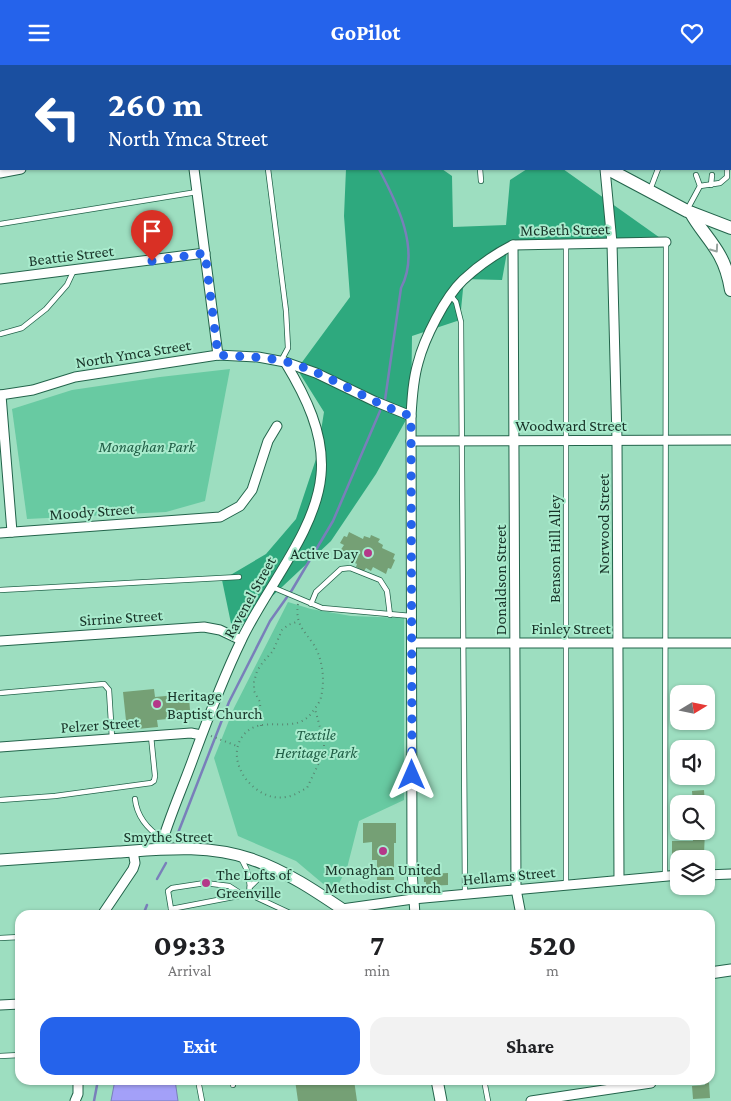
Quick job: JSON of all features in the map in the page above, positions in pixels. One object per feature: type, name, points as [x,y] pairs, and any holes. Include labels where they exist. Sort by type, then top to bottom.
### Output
[{"type":"main road","points":[[14,65],[39,65]]},
{"type":"main road","points":[[609,170],[689,212],[731,228]]},
{"type":"main road","points":[[689,212],[720,255],[728,274],[731,290]]},
{"type":"street","points":[[0,173],[15,170]]},
{"type":"street","points":[[194,170],[218,355]]},
{"type":"street","name":"Norwood Street","points":[[607,170],[612,243],[617,440],[619,880]]},
{"type":"street","name":"McBeth Street","points":[[414,910],[411,416],[413,388],[421,353],[438,316],[462,281],[494,255],[513,245],[666,243]]},
{"type":"street","name":"Donaldson Street","points":[[513,245],[516,889],[520,910]]},
{"type":"street","name":"Beattie Street","points":[[0,279],[205,253]]},
{"type":"street","name":"North Ymca Street","points":[[0,395],[33,390],[75,377],[218,355],[258,357],[283,361],[316,373],[374,401],[411,416]]},
{"type":"street","name":"Ravenel Street","points":[[161,844],[201,735],[241,640],[306,527],[318,497],[321,451],[311,413],[303,392],[283,361]]},
{"type":"street","points":[[0,395],[3,463],[12,532]]},
{"type":"street","name":"Moody Street","points":[[0,533],[220,517],[240,506],[252,490],[268,441],[277,426]]},
{"type":"street","name":"Woodward Street","points":[[411,441],[731,440]]},
{"type":"street","name":"Sirrine Street","points":[[0,641],[200,627],[214,628],[241,640]]},
{"type":"street","name":"Finley Street","points":[[412,643],[731,643]]},
{"type":"street","name":"Pelzer Street","points":[[0,747],[191,733],[201,735]]},
{"type":"street","name":"Smythe Street","points":[[0,860],[133,851],[161,844],[207,850],[240,856],[277,870],[343,910]]},
{"type":"street","points":[[105,910],[133,869],[135,863],[133,851]]},
{"type":"street","points":[[715,875],[731,874]]},
{"type":"street","name":"Hellams Street","points":[[356,910],[413,899],[670,876]]},
{"type":"street","points":[[715,972],[731,970]]},
{"type":"street","points":[[0,1005],[15,1004]]},
{"type":"street","points":[[75,1101],[78,1094],[78,1085]]},
{"type":"street","points":[[438,1085],[440,1101]]},
{"type":"street","points":[[531,1101],[638,1085]]},
{"type":"lane","points":[[268,170],[286,311],[288,348],[283,361]]},
{"type":"lane","points":[[480,170],[481,181]]},
{"type":"lane","points":[[650,192],[658,170]]},
{"type":"lane","points":[[689,212],[700,186],[696,175]]},
{"type":"lane","points":[[711,185],[712,175]]},
{"type":"lane","points":[[700,186],[720,183],[729,177]]},
{"type":"lane","points":[[0,224],[196,192]]},
{"type":"lane","name":"Benson Hill Alley","points":[[566,243],[566,885]]},
{"type":"lane","points":[[665,876],[666,243]]},
{"type":"lane","points":[[0,334],[22,328],[46,309],[68,285],[74,270]]},
{"type":"lane","points":[[452,296],[456,302],[461,321],[465,894]]},
{"type":"lane","points":[[311,605],[316,592],[341,569],[350,568],[380,580],[387,591],[390,615]]},
{"type":"lane","points":[[0,589],[239,577]]},
{"type":"lane","points":[[271,587],[322,608],[411,616]]},
{"type":"lane","points":[[0,693],[104,684],[109,690],[112,738]]},
{"type":"lane","points":[[0,800],[55,796],[151,783],[155,777],[151,736]]},
{"type":"lane","points":[[135,799],[136,807],[145,825],[161,844]]},
{"type":"lane","points":[[240,856],[247,870],[250,887]]},
{"type":"lane","points":[[246,895],[250,887],[261,876],[277,870]]},
{"type":"lane","points":[[246,895],[171,909],[168,891],[205,883],[229,886],[282,910]]},
{"type":"lane","points":[[0,938],[15,937]]},
{"type":"lane","points":[[0,1057],[15,1056]]},
{"type":"lane","points":[[199,1085],[202,1101]]},
{"type":"lane","points":[[485,1085],[488,1101]]},
{"type":"path","points":[[297,599],[298,619],[301,628],[315,646],[320,659],[323,677],[320,699],[308,719],[295,724],[253,727],[243,736],[236,756],[240,771],[260,791],[273,797],[285,798],[307,788],[324,752],[324,742],[315,709]]},
{"type":"path","points":[[261,726],[260,703],[254,691],[257,671],[262,662],[274,651],[282,630],[298,619]]},
{"type":"path","points":[[212,737],[239,745]]},
{"type":"green space","points":[[346,170],[443,170],[452,176],[453,227],[506,225],[510,180],[525,170],[564,170],[663,240],[509,241],[502,280],[464,279],[460,320],[412,336],[411,411],[376,474],[331,541],[233,633],[222,580],[266,554],[296,519],[317,456],[324,412],[297,369],[350,297],[344,216]]},
{"type":"green space","name":"Monaghan Park","points":[[230,369],[205,501],[166,512],[27,519],[12,409],[72,390]]},
{"type":"green space","name":"Textile Heritage Park","points":[[288,602],[311,609],[351,616],[404,618],[404,800],[359,821],[347,868],[334,893],[296,861],[238,836],[214,758],[234,708]]},
{"type":"shaded area","points":[[114,1085],[176,1085],[178,1101],[111,1101]]},
{"type":"building","name":"Active Day","points":[[349,532],[363,539],[364,536],[370,538],[371,535],[380,539],[378,542],[383,545],[382,548],[395,554],[393,559],[395,560],[391,569],[388,568],[386,574],[373,567],[371,571],[366,568],[364,571],[356,567],[357,564],[351,561],[353,558],[340,551],[344,545],[340,543],[344,536],[347,537]]},
{"type":"building","name":"Heritage Baptist Church","points":[[154,689],[155,697],[176,695],[177,699],[189,698],[190,710],[177,711],[178,718],[157,720],[158,727],[127,730],[123,692]]},
{"type":"building","points":[[704,790],[704,795],[692,795],[692,791]]},
{"type":"building","name":"Monaghan United Methodist Church","points":[[363,823],[396,823],[394,880],[377,880],[377,860],[372,860],[372,842],[363,843]]},
{"type":"building","points":[[705,840],[704,850],[672,850],[672,841]]},
{"type":"building","points":[[448,873],[448,885],[426,886],[426,882],[424,882],[424,875],[426,874]]},
{"type":"building","points":[[296,1085],[355,1085],[357,1101],[298,1101]]},
{"type":"building","points":[[709,1085],[710,1098],[693,1099],[692,1086]]},
{"type":"waterway","points":[[380,170],[399,212],[408,243],[409,258],[407,273],[401,288],[385,400]]},
{"type":"waterway","points":[[178,833],[229,702],[270,621],[292,590],[333,521],[380,411]]},
{"type":"waterway","points":[[157,879],[166,863]]},
{"type":"waterway","points":[[145,910],[147,905]]},
{"type":"waterway","points":[[94,1101],[97,1085]]},
{"type":"place","name":"Active Day","points":[[368,553]]},
{"type":"place","name":"Heritage Baptist Church","points":[[157,704]]},
{"type":"place","name":"Monaghan United Methodist Church","points":[[383,851]]},
{"type":"place","name":"The Lofts of Greenville","points":[[206,883]]},
{"type":"route","points":[[152,261],[205,253],[218,355],[258,357],[285,361],[316,373],[400,413],[411,416],[412,775]]}]
